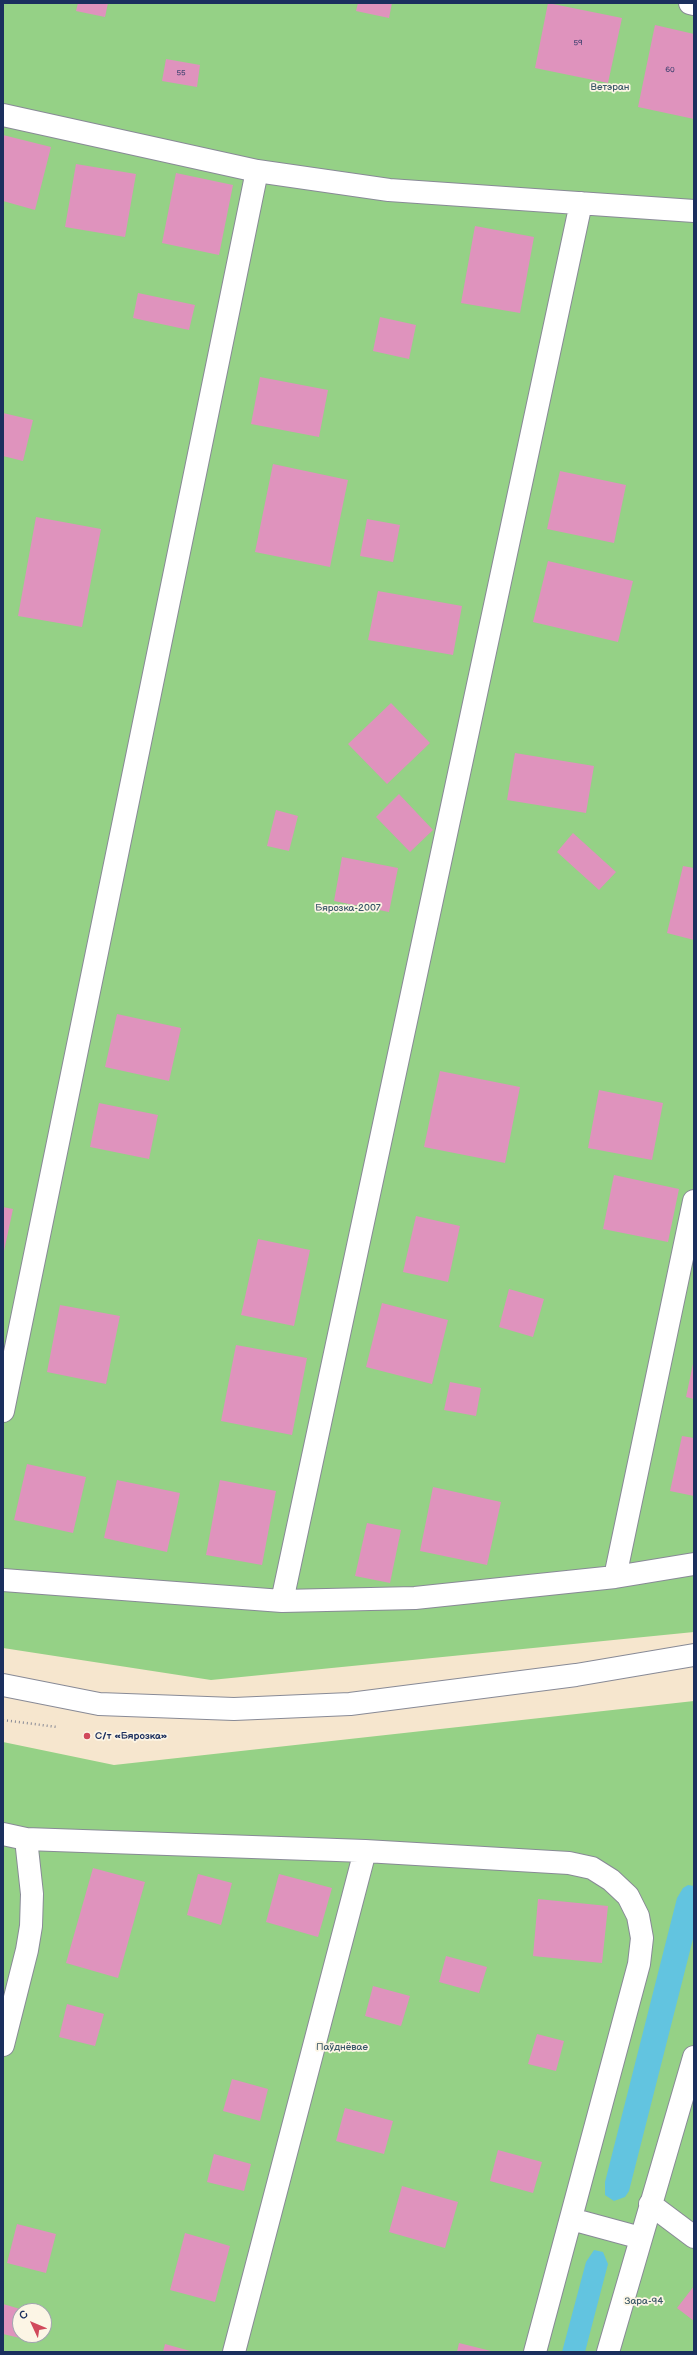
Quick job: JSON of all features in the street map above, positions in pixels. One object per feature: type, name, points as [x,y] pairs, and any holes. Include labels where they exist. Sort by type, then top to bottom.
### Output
[{"type":"street","points":[[690,3],[694,4]]},
{"type":"street","points":[[3,115],[256,171],[389,190],[694,211]]},
{"type":"street","points":[[3,1411],[256,171]]},
{"type":"street","points":[[282,1601],[581,203]]},
{"type":"street","points":[[615,1577],[694,1201]]},
{"type":"street","points":[[3,1580],[282,1601],[415,1598],[615,1577],[694,1564]]},
{"type":"street","points":[[3,1685],[99,1704],[234,1709],[350,1704],[576,1675],[694,1655]]},
{"type":"street","points":[[3,1834],[26,1839],[364,1851],[569,1863],[592,1868],[611,1880],[628,1896],[638,1916],[642,1938],[639,1964],[535,2352]]},
{"type":"street","points":[[3,2045],[31,1926],[32,1894],[26,1839]]},
{"type":"street","points":[[234,2352],[364,1851]]},
{"type":"street","points":[[608,2352],[694,2057]]},
{"type":"street","points":[[650,2204],[694,2236]]},
{"type":"street","points":[[571,2219],[641,2238]]},
{"type":"green space","name":"Бярозка-2007","points":[[3,3],[694,3],[694,1632],[211,1680],[3,1648]]},
{"type":"green space","name":"Паўднёвае","points":[[694,1701],[694,2352],[3,2352],[3,1742],[114,1765]]},
{"type":"water","points":[[688,1885],[694,1886],[694,1935],[629,2191],[625,2197],[614,2201],[605,2195],[605,2182],[677,1898],[683,1888]]},
{"type":"water","points":[[594,2250],[603,2252],[608,2264],[585,2352],[562,2352],[586,2262]]},
{"type":"building","points":[[78,3],[108,3],[105,17],[76,11]]},
{"type":"building","points":[[358,3],[392,3],[389,18],[356,11]]},
{"type":"building","points":[[548,3],[622,18],[608,83],[535,68]]},
{"type":"building","points":[[655,25],[694,34],[694,119],[638,107]]},
{"type":"building","points":[[166,59],[200,65],[197,87],[162,81]]},
{"type":"building","points":[[3,135],[51,147],[35,210],[3,201]]},
{"type":"building","points":[[76,164],[136,174],[125,237],[65,227]]},
{"type":"building","points":[[176,173],[233,185],[219,255],[162,243]]},
{"type":"building","points":[[475,226],[534,237],[520,313],[461,303]]},
{"type":"building","points":[[138,293],[195,305],[189,330],[133,318]]},
{"type":"building","points":[[380,317],[416,325],[409,359],[373,351]]},
{"type":"building","points":[[260,377],[328,390],[319,437],[251,424]]},
{"type":"building","points":[[3,413],[33,420],[23,461],[3,456]]},
{"type":"building","points":[[273,464],[348,480],[330,567],[255,552]]},
{"type":"building","points":[[560,471],[626,485],[614,543],[547,529]]},
{"type":"building","points":[[36,517],[101,529],[82,627],[18,616]]},
{"type":"building","points":[[367,519],[400,525],[393,562],[360,556]]},
{"type":"building","points":[[548,561],[633,581],[618,642],[533,622]]},
{"type":"building","points":[[378,591],[462,606],[453,655],[368,640]]},
{"type":"building","points":[[391,703],[430,743],[387,784],[348,744]]},
{"type":"building","points":[[515,753],[594,766],[586,813],[507,800]]},
{"type":"building","points":[[399,794],[433,830],[410,852],[376,817]]},
{"type":"building","points":[[276,810],[298,816],[289,851],[267,846]]},
{"type":"building","points":[[573,833],[616,872],[599,890],[557,852]]},
{"type":"building","points":[[342,857],[398,868],[389,912],[334,901]]},
{"type":"building","points":[[683,866],[694,868],[694,940],[667,933]]},
{"type":"building","points":[[117,1014],[181,1028],[169,1081],[105,1067]]},
{"type":"building","points":[[440,1071],[520,1087],[505,1163],[424,1147]]},
{"type":"building","points":[[599,1090],[663,1103],[652,1160],[588,1148]]},
{"type":"building","points":[[99,1103],[158,1115],[149,1159],[90,1147]]},
{"type":"building","points":[[614,1175],[679,1189],[668,1242],[603,1229]]},
{"type":"building","points":[[3,1207],[13,1209],[4,1251],[3,1251]]},
{"type":"building","points":[[416,1216],[460,1226],[448,1282],[403,1272]]},
{"type":"building","points":[[258,1239],[310,1250],[294,1326],[241,1315]]},
{"type":"building","points":[[509,1289],[544,1299],[533,1337],[499,1327]]},
{"type":"building","points":[[382,1303],[448,1320],[432,1384],[366,1367]]},
{"type":"building","points":[[60,1305],[120,1316],[106,1384],[47,1372]]},
{"type":"building","points":[[236,1345],[307,1358],[292,1435],[221,1421]]},
{"type":"building","points":[[694,1364],[694,1399],[686,1397]]},
{"type":"building","points":[[450,1382],[481,1388],[476,1416],[444,1410]]},
{"type":"building","points":[[682,1436],[694,1438],[694,1496],[670,1491]]},
{"type":"building","points":[[27,1464],[86,1477],[73,1533],[14,1520]]},
{"type":"building","points":[[117,1480],[180,1493],[167,1552],[104,1538]]},
{"type":"building","points":[[220,1480],[276,1491],[262,1565],[206,1555]]},
{"type":"building","points":[[433,1487],[501,1502],[487,1565],[420,1551]]},
{"type":"building","points":[[367,1523],[401,1530],[390,1583],[355,1576]]},
{"type":"building","points":[[93,1868],[145,1882],[118,1978],[66,1963]]},
{"type":"building","points":[[198,1874],[232,1883],[221,1925],[187,1915]]},
{"type":"building","points":[[279,1874],[332,1888],[318,1937],[266,1922]]},
{"type":"building","points":[[538,1899],[608,1906],[602,1963],[533,1956]]},
{"type":"building","points":[[446,1956],[487,1967],[479,1993],[439,1982]]},
{"type":"building","points":[[373,1986],[410,1996],[401,2026],[365,2016]]},
{"type":"building","points":[[67,2004],[104,2014],[95,2046],[59,2037]]},
{"type":"building","points":[[537,2034],[564,2041],[556,2071],[528,2064]]},
{"type":"building","points":[[232,2079],[268,2089],[260,2121],[223,2111]]},
{"type":"building","points":[[345,2108],[393,2121],[384,2154],[336,2141]]},
{"type":"building","points":[[498,2150],[542,2162],[533,2193],[490,2181]]},
{"type":"building","points":[[214,2154],[251,2164],[244,2191],[207,2182]]},
{"type":"building","points":[[402,2186],[458,2202],[445,2248],[389,2232]]},
{"type":"building","points":[[17,2224],[56,2234],[46,2273],[7,2263]]},
{"type":"building","points":[[185,2233],[230,2246],[215,2302],[170,2290]]},
{"type":"building","points":[[694,2286],[694,2321],[677,2308]]},
{"type":"building","points":[[3,2304],[12,2307],[12,2336],[3,2334]]},
{"type":"building","points":[[459,2343],[491,2351],[491,2352],[457,2352]]},
{"type":"building","points":[[165,2344],[194,2352],[163,2352]]},
{"type":"place","name":"С/т «Бярозка»","points":[[87,1736]]},
{"type":"park label","name":"Ветэран","points":[[610,87]]},
{"type":"park label","name":"Зара-94","points":[[644,2301]]}]
